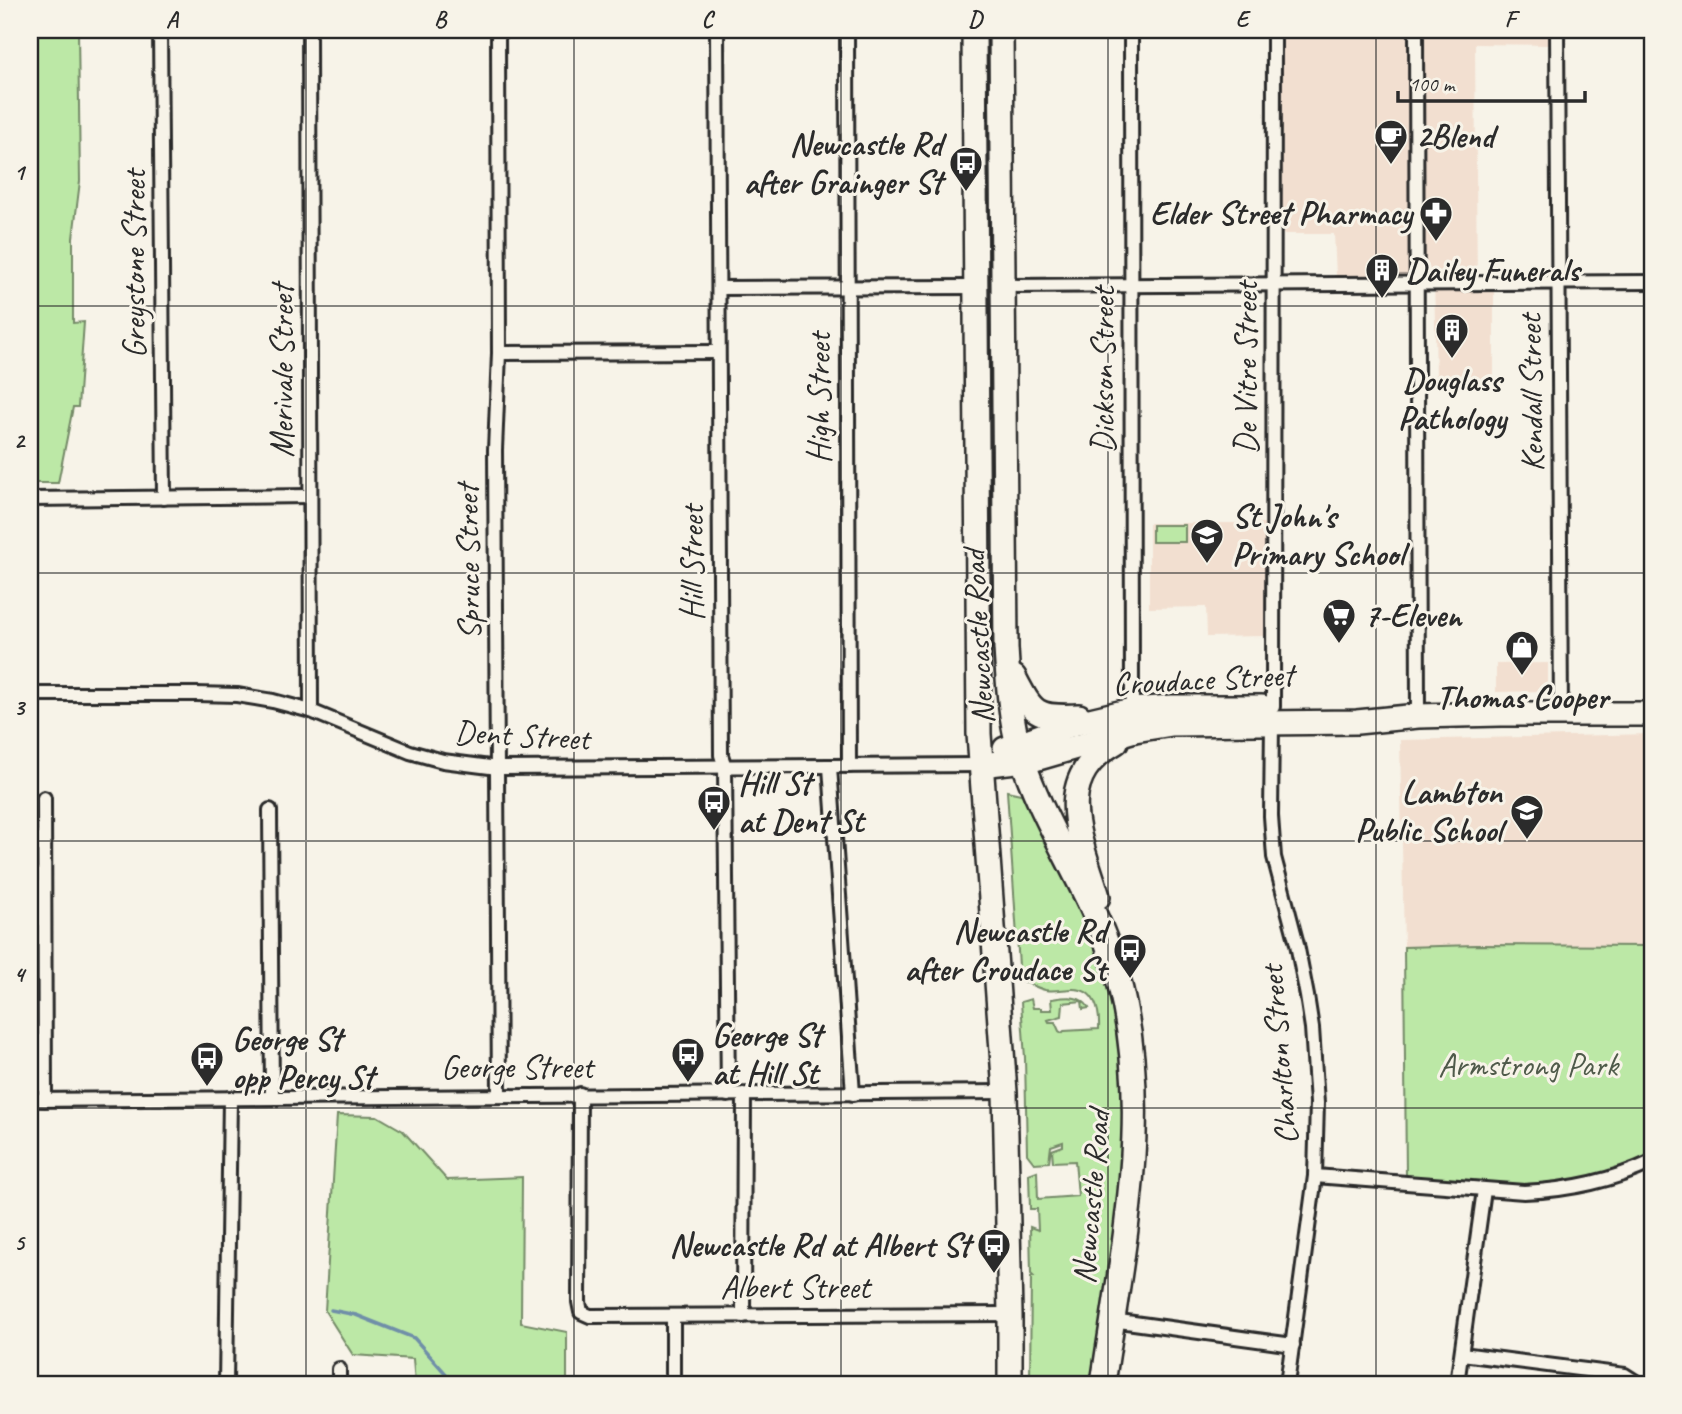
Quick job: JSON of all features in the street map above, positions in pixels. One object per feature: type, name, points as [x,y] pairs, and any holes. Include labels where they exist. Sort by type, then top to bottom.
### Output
[{"type":"highway","name":"Newcastle Road","points":[[974,30],[981,765],[1005,1092],[1010,1384]]},
{"type":"highway","name":"Newcastle Road","points":[[1001,30],[1007,665],[1021,752],[1038,800],[1088,900],[1110,953],[1126,1015],[1131,1051],[1134,1105],[1131,1178],[1103,1384]]},
{"type":"highway","points":[[1007,665],[1026,702],[1035,711],[1056,717],[1106,715]]},
{"type":"highway","name":"Croudace Street","points":[[981,765],[1021,752],[1106,715],[1132,710],[1172,707],[1357,722],[1418,716],[1652,714]]},
{"type":"highway","name":"Croudace Street","points":[[1021,752],[1151,726],[1273,715]]},
{"type":"highway","points":[[1110,953],[1103,916],[1081,840],[1075,793],[1083,770],[1098,753],[1151,726]]},
{"type":"street","name":"Greystone Street","points":[[160,30],[163,498]]},
{"type":"street","name":"Merivale Street","points":[[309,30],[311,711]]},
{"type":"street","name":"Spruce Street","points":[[498,30],[499,353],[495,450],[499,1095]]},
{"type":"street","name":"Hill Street","points":[[717,30],[721,755],[725,767],[727,1095]]},
{"type":"street","name":"High Street","points":[[847,30],[849,766]]},
{"type":"street","name":"Dickson Street","points":[[1131,30],[1132,710]]},
{"type":"street","name":"De Vitre Street","points":[[1273,715],[1274,30]]},
{"type":"street","points":[[1416,30],[1418,716]]},
{"type":"street","name":"Kendall Street","points":[[1557,30],[1561,715]]},
{"type":"street","points":[[1004,286],[1652,282]]},
{"type":"street","points":[[719,288],[976,287]]},
{"type":"street","points":[[499,353],[718,352]]},
{"type":"street","points":[[30,499],[310,496]]},
{"type":"street","name":"Dent Street","points":[[30,694],[236,695],[311,711],[410,752],[443,761],[498,768],[981,765]]},
{"type":"street","name":"Charlton Street","points":[[1273,715],[1271,836],[1278,875],[1297,944],[1312,1028],[1316,1082],[1315,1176],[1287,1384]]},
{"type":"street","points":[[830,767],[853,1094]]},
{"type":"street","points":[[44,798],[45,1100]]},
{"type":"street","points":[[270,810],[272,1097]]},
{"type":"street","points":[[30,892],[43,892]]},
{"type":"street","name":"George Street","points":[[30,1100],[1005,1092]]},
{"type":"street","name":"Albert Street","points":[[580,1094],[581,1312],[590,1316],[1010,1314]]},
{"type":"street","points":[[743,1316],[744,1095]]},
{"type":"street","points":[[226,1384],[230,1098]]},
{"type":"street","points":[[1315,1176],[1524,1192],[1575,1187],[1652,1162]]},
{"type":"street","points":[[1457,1384],[1484,1190]]},
{"type":"street","points":[[673,1316],[673,1384]]},
{"type":"street","points":[[1112,1320],[1293,1345]]},
{"type":"street","points":[[1462,1354],[1626,1375],[1639,1384]]},
{"type":"street","points":[[339,1369],[339,1384]]},
{"type":"shaded area","points":[[1281,30],[1552,30],[1552,45],[1475,44],[1477,287],[1494,288],[1494,378],[1436,379],[1434,276],[1336,276],[1334,234],[1282,234]]},
{"type":"shaded area","name":"St John's Primary School","points":[[1149,523],[1265,523],[1266,636],[1207,637],[1206,607],[1149,608]]},
{"type":"shaded area","name":"Thomas Cooper","points":[[1548,663],[1548,691],[1496,692],[1496,664]]},
{"type":"shaded area","name":"Lambton Public School","points":[[1652,734],[1652,946],[1404,947],[1400,740]]},
{"type":"green space","points":[[30,30],[78,30],[80,181],[73,238],[73,323],[84,322],[78,407],[73,407],[58,483],[30,483]]},
{"type":"green space","points":[[1152,525],[1185,525],[1185,542],[1152,542]]},
{"type":"green space","points":[[1007,791],[1025,795],[1075,891],[1108,985],[1123,1070],[1124,1131],[1119,1191],[1093,1384],[1030,1384],[1031,1277],[1034,1277],[1031,1274],[1030,1227],[1038,1230],[1037,1209],[1030,1209],[1029,1174],[1037,1171],[1038,1199],[1078,1196],[1075,1161],[1053,1162],[1052,1150],[1063,1146],[1063,1142],[1051,1146],[1049,1162],[1034,1163],[1027,1154],[1021,1002],[1031,999],[1033,1008],[1052,1010],[1051,999],[1082,1000],[1089,1008],[1083,1009],[1082,1001],[1063,1003],[1062,1016],[1048,1020],[1055,1022],[1062,1033],[1099,1029],[1099,1022],[1095,1002],[1086,993],[1073,989],[1045,990],[1020,980]]},
{"type":"green space","name":"Armstrong Park","points":[[1652,946],[1652,1154],[1622,1167],[1562,1182],[1501,1184],[1406,1177],[1404,947]]},
{"type":"green space","points":[[337,1115],[377,1116],[403,1131],[447,1180],[522,1177],[521,1323],[567,1332],[567,1384],[415,1384],[413,1359],[353,1355],[325,1311]]},
{"type":"waterway","points":[[331,1310],[356,1315],[414,1338],[455,1384]]},
{"type":"place","name":"2Blend","points":[[1391,166]]},
{"type":"place","name":"Newcastle Rd after Grainger St","points":[[966,193]]},
{"type":"place","name":"Elder Street Pharmacy","points":[[1436,243]]},
{"type":"place","name":"Dailey Funerals","points":[[1382,300]]},
{"type":"place","name":"Douglass Pathology","points":[[1452,360]]},
{"type":"place","name":"St John's Primary School","points":[[1207,565]]},
{"type":"place","name":"7-Eleven","points":[[1339,645]]},
{"type":"place","name":"Thomas Cooper","points":[[1522,677]]},
{"type":"place","name":"Hill St at Dent St","points":[[714,832]]},
{"type":"place","name":"Lambton Public School","points":[[1527,841]]},
{"type":"place","name":"Newcastle Rd after Croudace St","points":[[1130,980]]},
{"type":"place","name":"George St at Hill St","points":[[688,1084]]},
{"type":"place","name":"George St opp Percy St","points":[[207,1088]]},
{"type":"place","name":"Newcastle Rd at Albert St","points":[[994,1275]]}]
